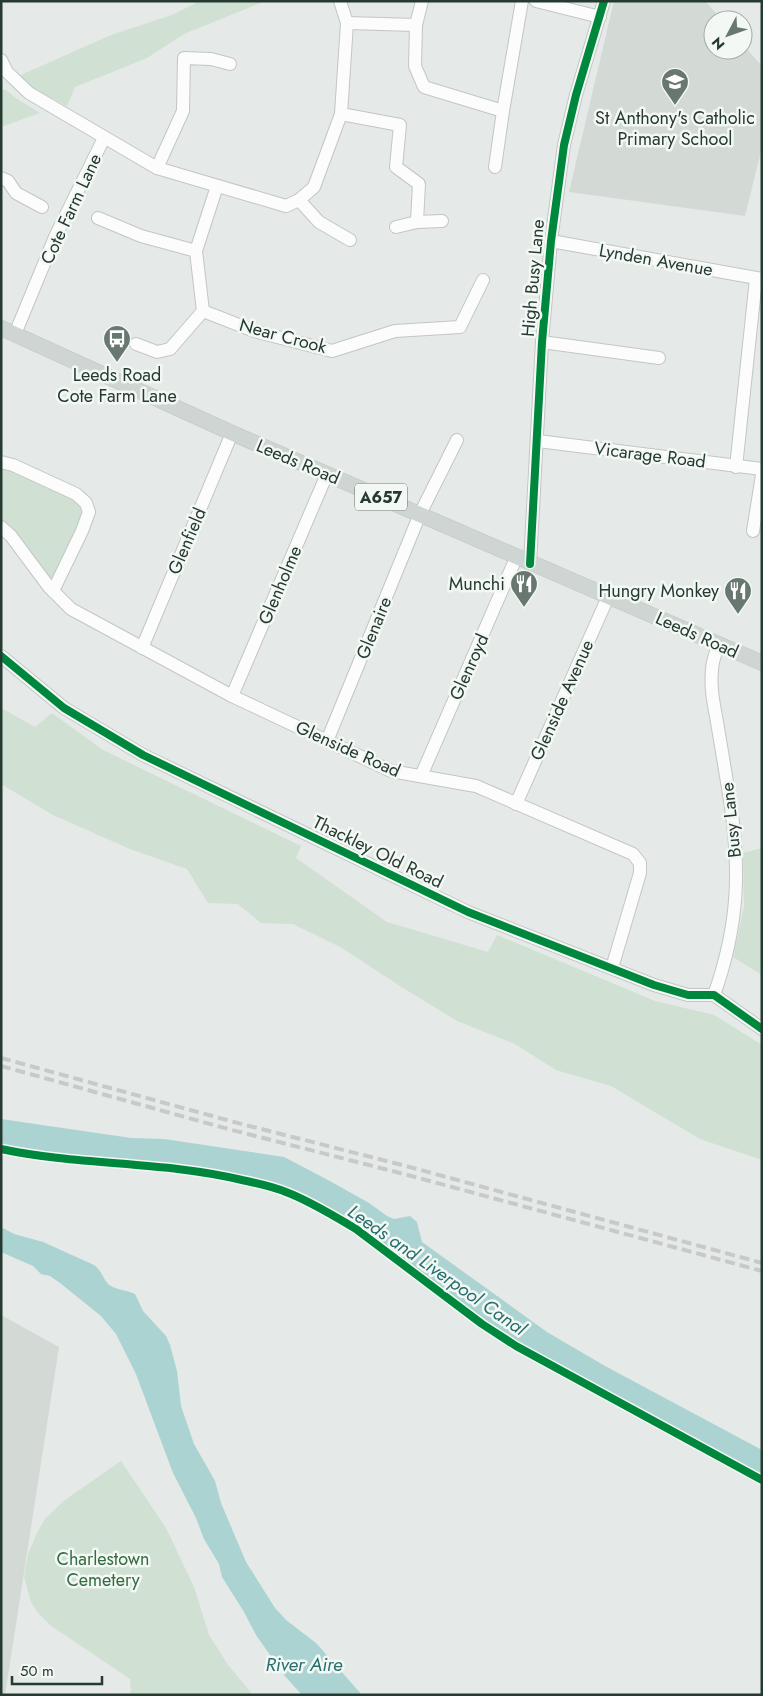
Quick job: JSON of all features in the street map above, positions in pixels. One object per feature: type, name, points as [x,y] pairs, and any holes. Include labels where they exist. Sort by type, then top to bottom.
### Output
[{"type":"main road","name":"Leeds Road","points":[[8,331],[232,433],[762,664]]},
{"type":"street","points":[[340,1],[347,23],[341,114],[314,187],[299,200],[319,222],[350,240]]},
{"type":"street","points":[[422,1],[416,25],[415,66],[424,87],[503,112]]},
{"type":"street","points":[[495,168],[522,1]]},
{"type":"street","points":[[536,1],[600,18]]},
{"type":"street","name":"High Busy Lane","points":[[530,564],[542,342],[551,241],[564,145],[576,95],[604,1]]},
{"type":"street","points":[[347,23],[416,25]]},
{"type":"street","points":[[157,168],[183,111],[184,58],[211,59],[230,64]]},
{"type":"street","points":[[1,60],[4,75],[29,94],[104,138]]},
{"type":"street","points":[[341,114],[400,126],[396,167],[419,184],[417,222]]},
{"type":"street","name":"Cote Farm Lane","points":[[8,331],[104,138],[157,168],[286,206],[299,200]]},
{"type":"street","points":[[1,178],[8,181],[16,193],[42,207]]},
{"type":"street","points":[[136,344],[157,352],[170,349],[204,312],[196,251],[217,186]]},
{"type":"street","points":[[98,218],[141,236],[196,251]]},
{"type":"street","points":[[396,227],[417,222],[442,221]]},
{"type":"street","name":"Lynden Avenue","points":[[551,241],[759,279]]},
{"type":"street","points":[[736,467],[759,279]]},
{"type":"street","name":"Near Crook","points":[[204,312],[254,331],[332,351],[395,331],[460,327],[483,280]]},
{"type":"street","points":[[542,342],[659,358]]},
{"type":"street","name":"Glenfield","points":[[142,648],[232,433]]},
{"type":"street","name":"Glenaire","points":[[327,741],[420,514],[457,440]]},
{"type":"street","name":"Vicarage Road","points":[[538,441],[762,469]]},
{"type":"street","points":[[1,462],[13,465],[76,494],[86,504],[89,512],[82,531],[53,591]]},
{"type":"street","name":"Glenholme","points":[[232,696],[327,474]]},
{"type":"street","points":[[753,531],[762,475]]},
{"type":"street","name":"Glenside Road","points":[[1,527],[11,536],[53,591],[71,609],[232,696],[391,771],[476,786],[633,854],[640,863],[640,873],[612,968]]},
{"type":"street","name":"Glenroyd","points":[[421,776],[516,558]]},
{"type":"street","name":"Glenside Avenue","points":[[516,804],[608,597]]},
{"type":"street","name":"Busy Lane","points":[[714,995],[727,956],[736,891],[736,844],[711,692],[712,668],[719,644]]},
{"type":"street","name":"Thackley Old Road","points":[[1,656],[64,708],[143,755],[468,912],[654,985],[688,995],[714,995]]},
{"type":"street","points":[[714,995],[762,1029]]},
{"type":"shaded area","name":"St Anthony's Catholic Primary School","points":[[614,1],[705,1],[713,10],[703,10],[703,60],[753,60],[753,56],[762,66],[762,147],[745,216],[569,192]]},
{"type":"shaded area","points":[[1,1315],[59,1347],[5,1695],[1,1695]]},
{"type":"green space","points":[[200,1],[265,1],[184,34],[147,58],[75,87],[67,106],[27,85],[21,75],[111,35],[172,15]]},
{"type":"green space","points":[[1,90],[6,90],[40,113],[1,127]]},
{"type":"green space","points":[[1,462],[86,503],[53,591],[1,527]]},
{"type":"green space","points":[[1,708],[35,727],[52,713],[103,750],[301,846],[296,858],[387,922],[488,952],[497,935],[655,1001],[714,1015],[762,1045],[762,1160],[700,1139],[611,1086],[556,1070],[515,1044],[457,1021],[342,948],[293,924],[261,923],[238,904],[208,903],[187,869],[130,849],[53,815],[1,784]]},
{"type":"green space","points":[[762,848],[762,975],[733,957],[744,907],[743,853]]},
{"type":"green space","name":"Charlestown Cemetery","points":[[121,1461],[166,1528],[194,1587],[209,1635],[228,1665],[253,1695],[129,1695],[131,1690],[130,1679],[50,1625],[38,1613],[31,1602],[24,1577],[28,1554],[45,1519],[65,1500]]},
{"type":"water","name":"Leeds and Liverpool Canal","points":[[1,1119],[131,1138],[164,1139],[284,1157],[369,1203],[387,1216],[394,1219],[410,1216],[417,1222],[422,1242],[547,1332],[605,1366],[762,1450],[762,1477],[520,1343],[471,1310],[365,1229],[301,1193],[257,1179],[201,1167],[39,1152],[1,1144]]},
{"type":"water","name":"River Aire","points":[[1,1227],[14,1234],[43,1242],[94,1265],[108,1284],[114,1288],[135,1294],[143,1311],[166,1336],[170,1345],[177,1371],[181,1406],[194,1444],[215,1481],[221,1503],[246,1562],[275,1608],[286,1620],[316,1643],[362,1695],[302,1695],[284,1675],[256,1635],[222,1577],[219,1564],[204,1539],[196,1518],[173,1473],[136,1374],[116,1334],[101,1316],[60,1283],[50,1276],[41,1274],[33,1266],[1,1252]]},
{"type":"railway","points":[[1,1058],[762,1263]]},
{"type":"railway","points":[[1,1066],[232,1130],[404,1174],[762,1271]]},
{"type":"cycle path","points":[[530,564],[542,342],[551,241],[564,145],[576,95],[604,1]]},
{"type":"cycle path","points":[[1,656],[64,708],[143,755],[468,912],[654,985],[688,995],[714,995],[762,1029]]},
{"type":"cycle path","points":[[1,1149],[61,1158],[152,1166],[212,1174],[264,1185],[295,1196],[356,1229],[482,1324],[516,1346],[762,1480]]},
{"type":"place","name":"St Anthony's Catholic Primary School","points":[[675,106]]},
{"type":"place","name":"Leeds Road Cote Farm Lane","points":[[117,363]]},
{"type":"place","name":"Munchi","points":[[524,608]]},
{"type":"place","name":"Hungry Monkey","points":[[738,615]]}]
